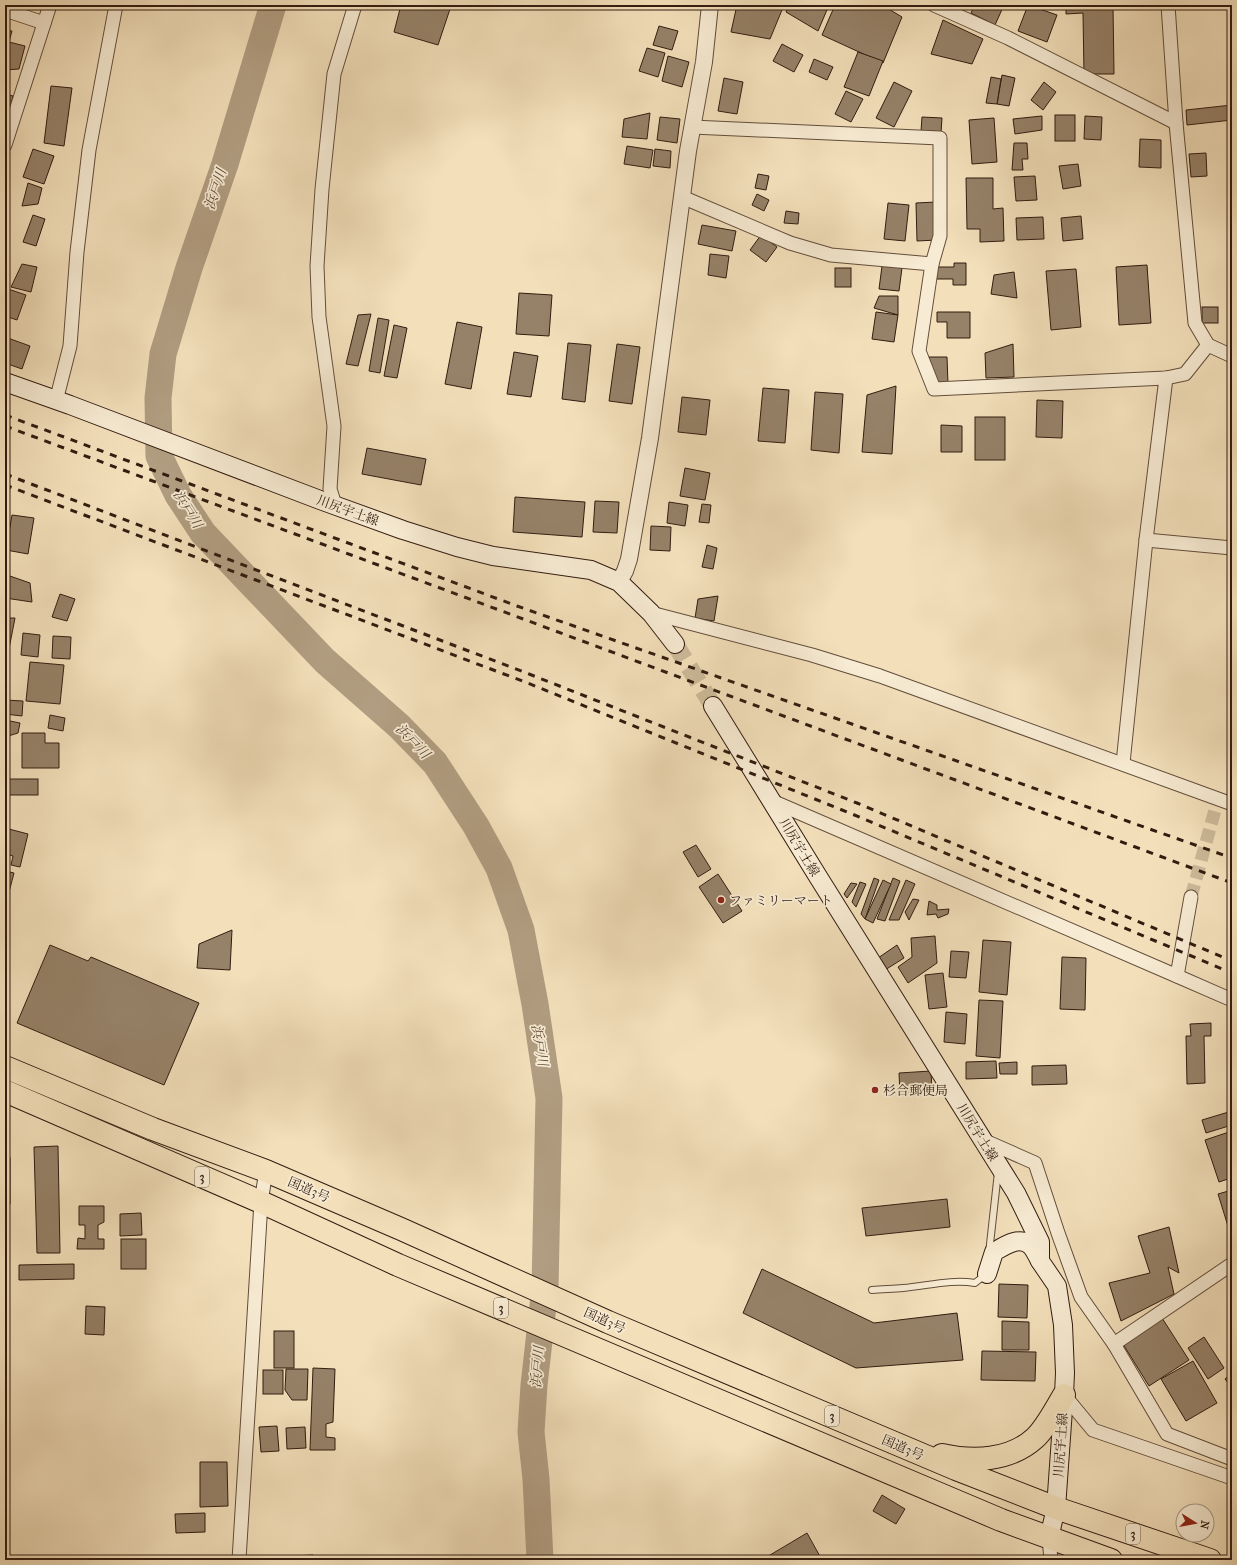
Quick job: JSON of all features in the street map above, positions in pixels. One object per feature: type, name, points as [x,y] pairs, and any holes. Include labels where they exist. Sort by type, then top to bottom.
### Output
[{"type":"highway","name":"国道3号","points":[[5,1067],[153,1129],[266,1171],[401,1229],[608,1322],[963,1472],[1056,1508],[1210,1560]]},
{"type":"highway","name":"3","points":[[5,1091],[261,1202],[398,1265],[1001,1520],[1112,1560]]},
{"type":"highway","points":[[902,1446],[955,1458],[985,1459],[1008,1453],[1022,1448],[1036,1438],[1064,1395]]},
{"type":"main road","name":"川尻宇土線","points":[[5,382],[403,530],[457,547],[493,556],[591,570],[619,582],[652,613],[675,644]]},
{"type":"main road","name":"川尻宇土線","points":[[713,706],[1016,1192],[1040,1242],[1040,1261],[1057,1286],[1063,1325],[1065,1373],[1056,1508],[1049,1538]]},
{"type":"main road","points":[[987,1274],[994,1252],[1011,1242],[1025,1242],[1031,1246],[1040,1261]]},
{"type":"street","points":[[5,145],[50,5]]},
{"type":"street","points":[[63,403],[70,346],[77,252],[89,150],[116,5]]},
{"type":"street","points":[[328,503],[334,426],[319,316],[317,266],[322,189],[334,74],[355,5]]},
{"type":"street","points":[[619,582],[629,559],[653,418],[692,127],[704,62],[710,5]]},
{"type":"street","points":[[934,5],[1008,38],[1176,123]]},
{"type":"street","points":[[1168,5],[1176,123],[1195,323],[1208,345],[1232,356]]},
{"type":"street","points":[[5,10],[44,23]]},
{"type":"street","points":[[692,127],[940,138],[940,236],[932,264],[919,351],[934,389],[1166,378],[1185,374],[1208,345]]},
{"type":"street","points":[[682,198],[790,243],[831,255],[932,264]]},
{"type":"street","points":[[1123,763],[1146,540],[1166,378]]},
{"type":"street","points":[[1146,540],[1232,548]]},
{"type":"street","points":[[652,613],[812,655],[880,676],[1123,763],[1232,804]]},
{"type":"street","points":[[772,801],[1232,1000]]},
{"type":"street","points":[[1178,976],[1191,898]]},
{"type":"street","points":[[983,1140],[1035,1163],[1058,1234],[1081,1297],[1114,1344],[1167,1434],[1232,1459]]},
{"type":"street","points":[[239,1560],[261,1202],[266,1171]]},
{"type":"street","points":[[1114,1344],[1232,1264]]},
{"type":"street","points":[[1064,1395],[1093,1430],[1232,1478]]},
{"type":"street","points":[[1049,1538],[1051,1560]]},
{"type":"lane","points":[[872,1290],[965,1281],[975,1283],[987,1274],[998,1165]]},
{"type":"building","points":[[401,5],[451,6],[438,45],[394,32]]},
{"type":"building","points":[[737,5],[784,5],[770,39],[731,32]]},
{"type":"building","points":[[789,5],[829,5],[818,31],[786,12]]},
{"type":"building","points":[[835,5],[882,5],[902,17],[883,63],[822,35]]},
{"type":"building","points":[[975,5],[1004,5],[995,25],[971,13]]},
{"type":"building","points":[[1028,5],[1057,15],[1047,42],[1018,31]]},
{"type":"building","points":[[1066,5],[1113,6],[1114,74],[1084,74],[1083,13],[1066,14]]},
{"type":"building","points":[[943,20],[983,39],[972,64],[931,54]]},
{"type":"building","points":[[659,26],[678,31],[672,50],[653,45]]},
{"type":"building","points":[[5,30],[12,31],[9,42],[25,46],[19,69],[5,70]]},
{"type":"building","points":[[782,44],[803,55],[794,72],[773,61]]},
{"type":"building","points":[[647,48],[665,53],[658,77],[639,71]]},
{"type":"building","points":[[858,52],[883,61],[869,96],[844,87]]},
{"type":"building","points":[[668,56],[689,62],[682,87],[662,81]]},
{"type":"building","points":[[814,59],[833,67],[827,80],[809,72]]},
{"type":"building","points":[[1002,75],[1015,78],[1009,106],[997,104]]},
{"type":"building","points":[[991,77],[1001,79],[997,104],[986,103]]},
{"type":"building","points":[[724,78],[743,82],[737,114],[718,111]]},
{"type":"building","points":[[894,82],[912,91],[894,127],[876,118]]},
{"type":"building","points":[[1044,82],[1056,92],[1043,110],[1031,100]]},
{"type":"building","points":[[51,86],[72,88],[64,146],[44,143]]},
{"type":"building","points":[[846,91],[863,99],[851,122],[835,114]]},
{"type":"building","points":[[5,94],[13,96],[10,108],[5,109]]},
{"type":"building","points":[[1232,105],[1232,120],[1187,125],[1186,110]]},
{"type":"building","points":[[650,113],[647,139],[622,137],[624,119]]},
{"type":"building","points":[[1055,115],[1075,115],[1075,141],[1055,141]]},
{"type":"building","points":[[1042,116],[1042,130],[1015,134],[1013,119]]},
{"type":"building","points":[[1085,116],[1102,117],[1101,140],[1084,139]]},
{"type":"building","points":[[660,117],[680,119],[677,143],[657,140]]},
{"type":"building","points":[[922,117],[942,118],[941,133],[921,131]]},
{"type":"building","points":[[994,118],[997,162],[972,164],[969,120]]},
{"type":"building","points":[[1140,139],[1161,140],[1161,168],[1139,167]]},
{"type":"building","points":[[1014,143],[1027,143],[1028,159],[1022,159],[1023,170],[1012,170]]},
{"type":"building","points":[[627,146],[653,150],[650,168],[624,164]]},
{"type":"building","points":[[33,149],[54,156],[44,184],[23,177]]},
{"type":"building","points":[[655,149],[671,151],[670,168],[653,166]]},
{"type":"building","points":[[1206,153],[1207,176],[1191,177],[1189,154]]},
{"type":"building","points":[[1078,164],[1081,186],[1063,189],[1059,166]]},
{"type":"building","points":[[758,174],[769,176],[766,190],[755,188]]},
{"type":"building","points":[[1035,176],[1037,200],[1016,201],[1014,177]]},
{"type":"building","points":[[966,178],[993,178],[993,209],[1003,208],[1004,241],[980,242],[980,229],[967,229]]},
{"type":"building","points":[[28,183],[42,188],[38,204],[22,206]]},
{"type":"building","points":[[757,194],[769,200],[764,211],[752,205]]},
{"type":"building","points":[[936,202],[937,240],[917,241],[916,203]]},
{"type":"building","points":[[888,203],[909,205],[905,241],[884,239]]},
{"type":"building","points":[[786,211],[799,213],[798,224],[784,223]]},
{"type":"building","points":[[33,215],[45,219],[36,246],[23,242]]},
{"type":"building","points":[[1081,216],[1083,239],[1063,241],[1061,218]]},
{"type":"building","points":[[1043,217],[1044,239],[1017,240],[1016,218]]},
{"type":"building","points":[[702,225],[736,231],[732,251],[698,244]]},
{"type":"building","points":[[761,235],[777,247],[766,262],[750,250]]},
{"type":"building","points":[[710,254],[729,256],[726,278],[708,275]]},
{"type":"building","points":[[954,263],[966,263],[966,285],[953,285],[953,279],[931,279],[931,267],[954,267]]},
{"type":"building","points":[[22,264],[37,267],[31,292],[11,287]]},
{"type":"building","points":[[1147,265],[1151,323],[1119,325],[1116,267]]},
{"type":"building","points":[[882,266],[902,268],[899,291],[879,289]]},
{"type":"building","points":[[835,268],[851,268],[851,287],[835,287]]},
{"type":"building","points":[[1076,269],[1081,327],[1051,330],[1046,271]]},
{"type":"building","points":[[1014,272],[1017,298],[991,294],[994,275]]},
{"type":"building","points":[[5,288],[26,295],[17,320],[5,316]]},
{"type":"building","points":[[519,293],[552,295],[549,336],[516,334]]},
{"type":"building","points":[[879,296],[898,296],[898,315],[874,308]]},
{"type":"building","points":[[1202,307],[1218,307],[1218,323],[1202,323]]},
{"type":"building","points":[[876,312],[898,315],[894,342],[872,339]]},
{"type":"building","points":[[937,312],[970,312],[970,338],[947,338],[947,322],[937,322]]},
{"type":"building","points":[[371,314],[358,366],[346,364],[358,315]]},
{"type":"building","points":[[378,318],[389,320],[380,373],[369,371]]},
{"type":"building","points":[[457,322],[482,327],[471,389],[445,384]]},
{"type":"building","points":[[394,325],[407,328],[397,378],[384,376]]},
{"type":"building","points":[[5,337],[30,346],[22,369],[5,363]]},
{"type":"building","points":[[568,343],[591,345],[585,402],[562,399]]},
{"type":"building","points":[[617,344],[640,347],[632,404],[609,401]]},
{"type":"building","points":[[1013,344],[1014,377],[986,378],[985,353]]},
{"type":"building","points":[[514,352],[538,356],[531,397],[507,394]]},
{"type":"building","points":[[929,357],[947,357],[948,384],[930,384]]},
{"type":"building","points":[[896,386],[892,454],[862,452],[867,395]]},
{"type":"building","points":[[763,388],[789,390],[785,443],[758,441]]},
{"type":"building","points":[[815,392],[843,394],[839,453],[811,450]]},
{"type":"building","points":[[682,397],[710,400],[706,435],[678,432]]},
{"type":"building","points":[[1037,400],[1063,401],[1062,438],[1036,437]]},
{"type":"building","points":[[975,417],[1005,417],[1005,460],[975,460]]},
{"type":"building","points":[[941,425],[962,426],[962,452],[941,452]]},
{"type":"building","points":[[367,448],[426,459],[421,485],[362,474]]},
{"type":"building","points":[[685,468],[710,473],[705,500],[680,496]]},
{"type":"building","points":[[515,497],[585,502],[582,537],[513,532]]},
{"type":"building","points":[[595,501],[619,502],[617,533],[593,532]]},
{"type":"building","points":[[669,502],[688,505],[685,526],[667,523]]},
{"type":"building","points":[[702,504],[711,505],[709,523],[699,522]]},
{"type":"building","points":[[12,515],[34,518],[28,554],[6,550]]},
{"type":"building","points":[[651,526],[671,527],[670,551],[650,550]]},
{"type":"building","points":[[707,545],[717,548],[713,569],[702,567]]},
{"type":"building","points":[[7,575],[30,583],[32,602],[5,598],[5,584]]},
{"type":"building","points":[[60,594],[75,599],[67,621],[52,617]]},
{"type":"building","points":[[718,596],[714,621],[695,618],[698,599]]},
{"type":"building","points":[[5,618],[15,618],[7,659],[5,659]]},
{"type":"building","points":[[23,633],[40,635],[38,657],[21,655]]},
{"type":"building","points":[[53,636],[71,637],[70,659],[52,658]]},
{"type":"building","points":[[30,662],[64,665],[60,704],[26,701]]},
{"type":"building","points":[[5,700],[23,701],[22,716],[5,714]]},
{"type":"building","points":[[50,715],[65,718],[63,731],[48,728]]},
{"type":"building","points":[[5,720],[20,723],[18,733],[5,737]]},
{"type":"building","points":[[22,733],[45,733],[45,743],[59,743],[59,768],[22,768]]},
{"type":"building","points":[[5,779],[38,779],[38,795],[5,795]]},
{"type":"building","points":[[9,829],[28,834],[20,867],[11,865],[13,856],[5,854],[5,844]]},
{"type":"building","points":[[696,845],[711,869],[698,877],[683,852]]},
{"type":"building","points":[[5,871],[14,873],[7,900],[5,900]]},
{"type":"building","points":[[718,874],[742,911],[723,923],[699,887]]},
{"type":"building","points":[[874,878],[879,880],[865,919],[861,914]]},
{"type":"building","points":[[893,878],[900,881],[885,921],[877,919]]},
{"type":"building","points":[[883,880],[891,884],[873,923],[865,919]]},
{"type":"building","points":[[906,880],[915,884],[899,920],[889,920]]},
{"type":"building","points":[[860,882],[866,884],[856,907],[852,902]]},
{"type":"building","points":[[851,883],[857,884],[847,898],[844,894]]},
{"type":"building","points":[[913,899],[919,900],[909,920],[905,912]]},
{"type":"building","points":[[929,901],[937,905],[937,910],[949,909],[948,914],[938,918],[936,914],[927,915]]},
{"type":"building","points":[[232,930],[230,970],[197,968],[199,944]]},
{"type":"building","points":[[935,936],[937,963],[908,983],[898,967],[912,957],[911,938]]},
{"type":"building","points":[[983,940],[1011,942],[1007,995],[979,992]]},
{"type":"building","points":[[50,945],[88,961],[91,957],[199,1003],[164,1085],[17,1023]]},
{"type":"building","points":[[897,945],[904,958],[885,970],[878,958]]},
{"type":"building","points":[[951,951],[969,952],[966,978],[949,977]]},
{"type":"building","points":[[1062,957],[1086,958],[1085,1010],[1060,1009]]},
{"type":"building","points":[[943,973],[947,1007],[929,1009],[925,975]]},
{"type":"building","points":[[979,1000],[1003,1001],[1000,1058],[976,1056]]},
{"type":"building","points":[[946,1012],[967,1014],[965,1044],[944,1042]]},
{"type":"building","points":[[1211,1023],[1211,1036],[1204,1036],[1205,1083],[1187,1084],[1186,1036],[1191,1036],[1190,1024]]},
{"type":"building","points":[[996,1061],[997,1078],[966,1079],[966,1062]]},
{"type":"building","points":[[1017,1062],[1017,1074],[1000,1074],[999,1063]]},
{"type":"building","points":[[1066,1065],[1067,1084],[1032,1085],[1032,1066]]},
{"type":"building","points":[[931,1071],[932,1091],[900,1093],[899,1073]]},
{"type":"building","points":[[1232,1111],[1232,1125],[1206,1133],[1202,1120]]},
{"type":"building","points":[[1232,1131],[1231,1178],[1219,1182],[1205,1140]]},
{"type":"building","points":[[58,1146],[60,1253],[37,1253],[34,1147]]},
{"type":"building","points":[[5,1158],[10,1158],[10,1204],[5,1204]]},
{"type":"building","points":[[1232,1190],[1232,1239],[1218,1194]]},
{"type":"building","points":[[947,1199],[950,1227],[866,1236],[862,1208]]},
{"type":"building","points":[[79,1206],[104,1206],[104,1222],[98,1225],[98,1239],[104,1239],[104,1249],[77,1249],[78,1238],[85,1239],[85,1225],[79,1225]]},
{"type":"building","points":[[6,1212],[6,1261],[5,1261]]},
{"type":"building","points":[[141,1213],[142,1235],[120,1236],[120,1214]]},
{"type":"building","points":[[1169,1227],[1179,1273],[1168,1267],[1174,1294],[1121,1321],[1109,1283],[1150,1273],[1138,1236]]},
{"type":"building","points":[[121,1239],[146,1239],[146,1269],[121,1269]]},
{"type":"building","points":[[74,1264],[74,1279],[19,1280],[19,1265]]},
{"type":"building","points":[[762,1269],[874,1323],[957,1313],[963,1360],[856,1368],[743,1313]]},
{"type":"building","points":[[999,1284],[1028,1285],[1027,1318],[998,1317]]},
{"type":"building","points":[[86,1306],[105,1307],[104,1335],[85,1334]]},
{"type":"building","points":[[1162,1318],[1189,1360],[1149,1386],[1123,1344]]},
{"type":"building","points":[[1002,1321],[1029,1322],[1029,1350],[1002,1350]]},
{"type":"building","points":[[274,1331],[294,1331],[294,1368],[274,1368]]},
{"type":"building","points":[[1204,1337],[1224,1368],[1208,1379],[1188,1348]]},
{"type":"building","points":[[982,1351],[1036,1352],[1035,1381],[981,1380]]},
{"type":"building","points":[[1193,1361],[1217,1403],[1186,1421],[1161,1379]]},
{"type":"building","points":[[313,1368],[335,1369],[333,1422],[326,1424],[326,1437],[335,1438],[335,1450],[310,1450]]},
{"type":"building","points":[[286,1369],[308,1369],[307,1400],[292,1400],[285,1390]]},
{"type":"building","points":[[263,1370],[283,1370],[283,1394],[263,1394]]},
{"type":"building","points":[[1232,1373],[1232,1388],[1225,1379]]},
{"type":"building","points":[[277,1426],[279,1451],[261,1452],[259,1427]]},
{"type":"building","points":[[305,1427],[306,1448],[287,1449],[286,1428]]},
{"type":"building","points":[[200,1462],[227,1462],[228,1506],[200,1507]]},
{"type":"building","points":[[882,1495],[905,1509],[896,1524],[873,1511]]},
{"type":"building","points":[[205,1513],[205,1532],[176,1533],[175,1514]]},
{"type":"building","points":[[807,1533],[822,1560],[766,1560],[765,1558]]},
{"type":"building","points":[[313,1555],[313,1560],[292,1560],[291,1556]]},
{"type":"waterway","name":"浜戸川","points":[[273,5],[225,164],[189,268],[163,354],[158,398],[159,456],[178,495],[203,533],[325,661],[399,726],[435,763],[476,826],[499,868],[521,930],[535,1004],[549,1098],[545,1288],[534,1385],[531,1432],[536,1479],[540,1560]]},
{"type":"tunnel","points":[[675,644],[713,706]]},
{"type":"tunnel","points":[[1191,897],[1218,799]]},
{"type":"railway","points":[[5,415],[517,606],[1232,858]]},
{"type":"railway","points":[[5,426],[1232,883]]},
{"type":"railway","points":[[5,474],[529,674],[857,803],[1232,961]]},
{"type":"railway","points":[[5,485],[525,682],[852,814],[1232,973]]},
{"type":"place","name":"ファミリーマート","points":[[721,900]]},
{"type":"place","name":"杉合郵便局","points":[[875,1090]]}]
